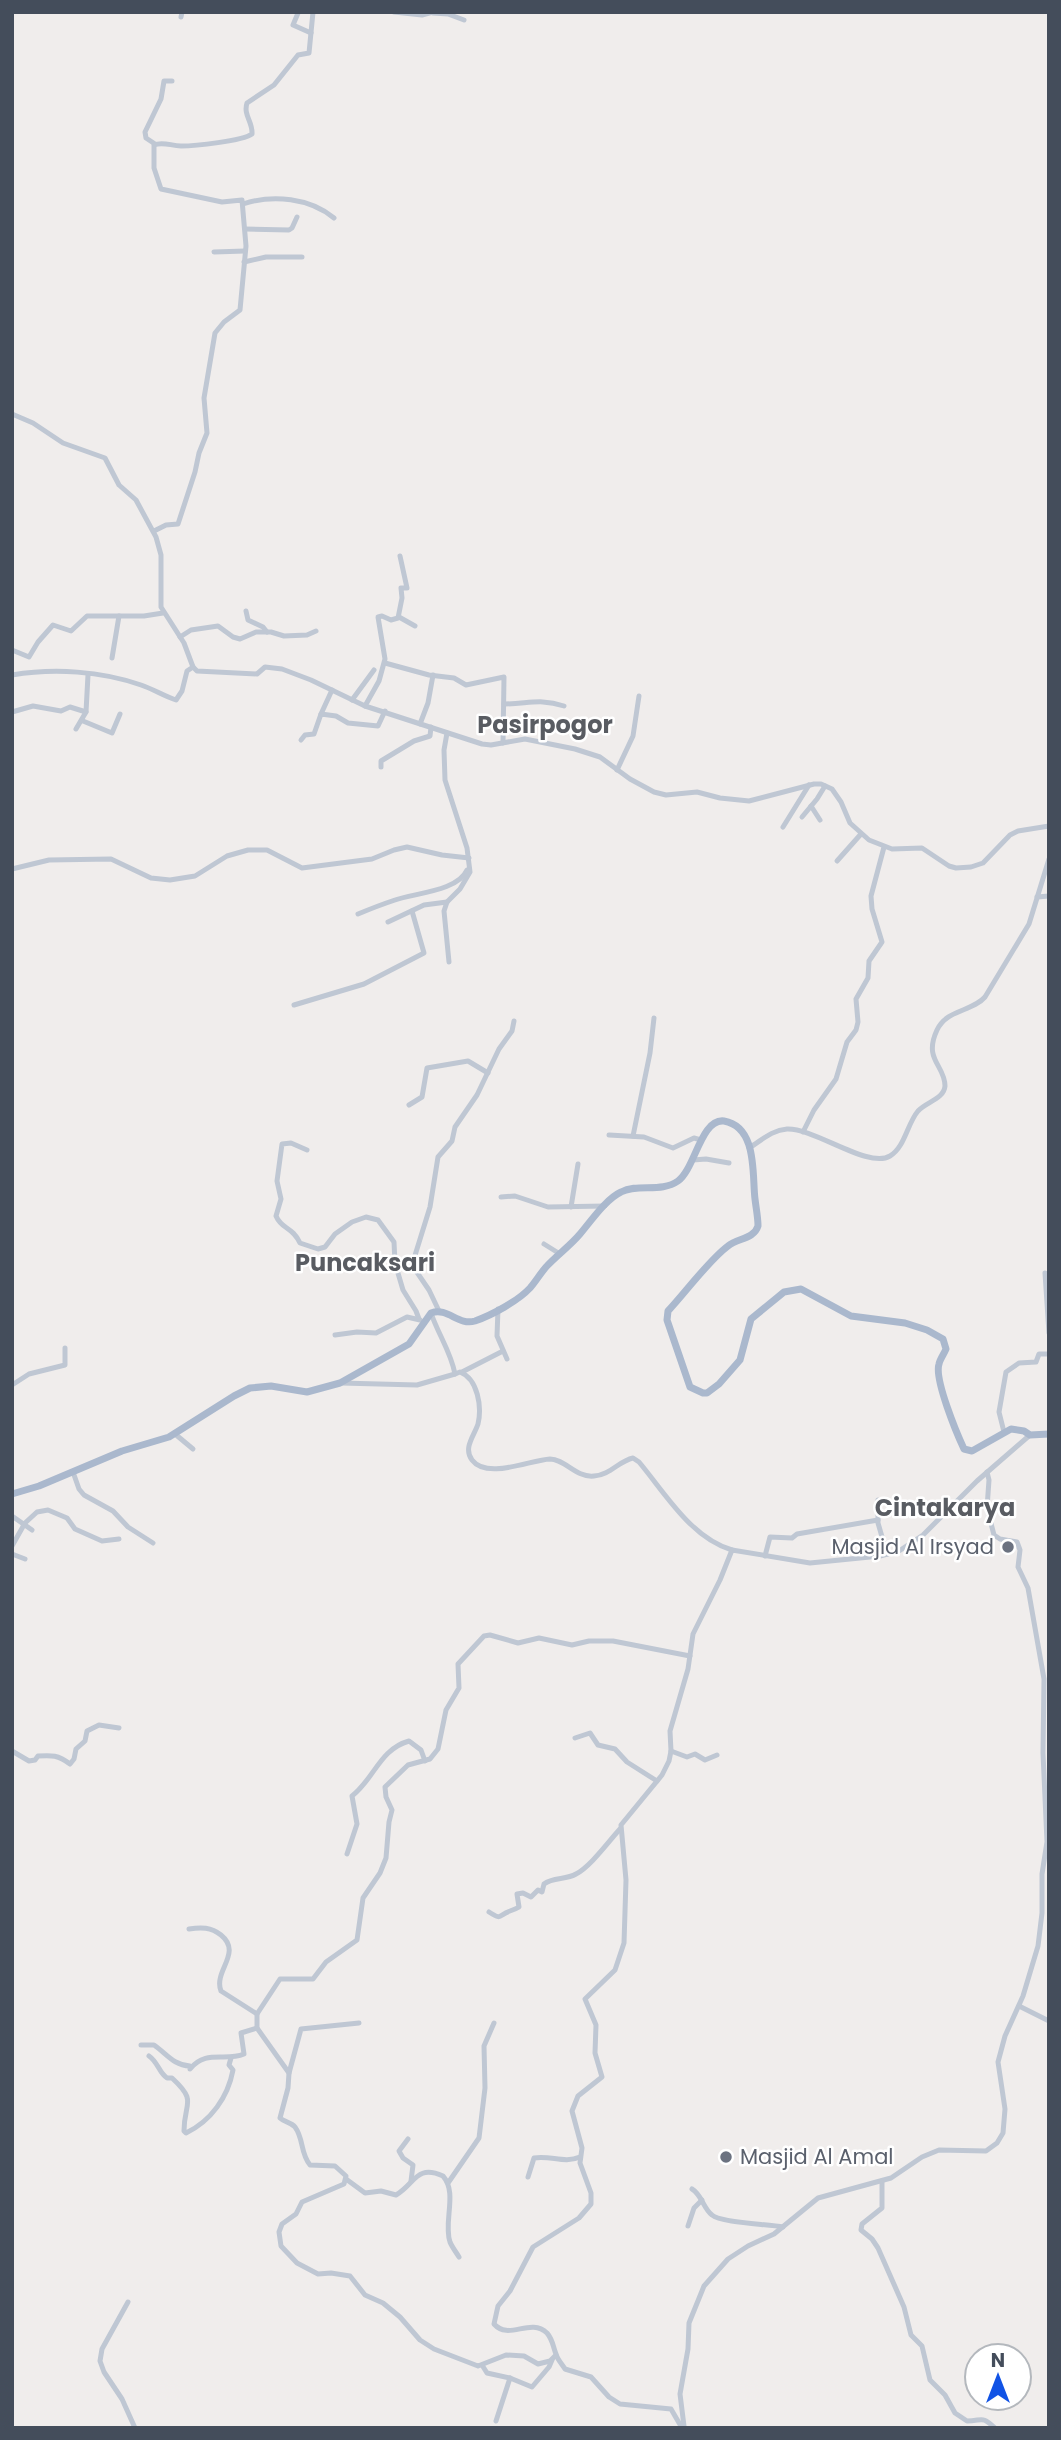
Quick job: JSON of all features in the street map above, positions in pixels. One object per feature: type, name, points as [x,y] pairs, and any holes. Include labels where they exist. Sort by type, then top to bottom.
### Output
[{"type":"main road","points":[[12,1494],[122,1451],[163,1440],[234,1395],[250,1388],[271,1386],[307,1392],[340,1383],[409,1344],[421,1320],[435,1312],[468,1322],[498,1309],[523,1295],[605,1206],[623,1191],[663,1187],[679,1181],[710,1125],[724,1121],[738,1129],[750,1148],[754,1162],[757,1230],[751,1236],[726,1247],[667,1315],[690,1387],[707,1393],[719,1384],[740,1360],[751,1319],[783,1292],[801,1289],[851,1316],[905,1323],[938,1335],[945,1341],[946,1349],[938,1373],[964,1449],[972,1451],[1004,1432],[1017,1430],[1030,1435],[1049,1434]]},
{"type":"street","points":[[172,81],[164,81],[161,99],[145,132],[146,138],[155,144],[178,146],[247,137],[252,134],[252,126],[245,112],[247,103],[274,85],[298,55],[309,53],[313,12]]},
{"type":"street","points":[[394,12],[415,15],[433,12],[464,20]]},
{"type":"street","points":[[298,13],[293,25],[311,33]]},
{"type":"street","points":[[153,531],[169,524],[177,525],[179,521],[207,433],[204,398],[215,333],[240,310],[246,251],[243,204],[239,200],[217,201],[161,189],[154,168],[155,144]]},
{"type":"street","points":[[243,204],[257,200],[296,200],[316,206],[334,218]]},
{"type":"street","points":[[245,229],[289,230],[297,217]]},
{"type":"street","points":[[214,252],[246,251]]},
{"type":"street","points":[[244,262],[266,257],[302,257]]},
{"type":"street","points":[[12,414],[33,423],[63,443],[105,458],[119,485],[136,500],[153,531],[161,555],[160,596],[163,613],[180,637],[197,671],[257,674],[265,667],[289,672],[365,706],[482,744],[525,739],[600,757],[651,790],[664,794],[697,792],[746,802],[809,785],[825,786],[837,795],[850,821],[861,834],[884,847],[922,848],[950,866],[967,868],[979,865],[1013,833],[1022,829],[1048,828]]},
{"type":"street","points":[[399,617],[401,588],[407,588],[400,556]]},
{"type":"street","points":[[246,611],[248,620],[267,632]]},
{"type":"street","points":[[12,650],[29,656],[54,625],[71,631],[86,617],[163,613]]},
{"type":"street","points":[[112,659],[119,616]]},
{"type":"street","points":[[365,706],[379,681],[385,663],[378,618],[383,616],[393,620],[399,617]]},
{"type":"street","points":[[399,617],[415,626]]},
{"type":"street","points":[[180,637],[191,630],[218,626],[236,638],[256,632],[284,636],[307,635],[316,631]]},
{"type":"street","points":[[385,663],[433,676],[454,678],[466,685],[504,677],[503,743]]},
{"type":"street","points":[[12,675],[49,670],[88,674],[141,685],[176,700],[182,691],[187,671],[193,667]]},
{"type":"street","points":[[352,700],[374,670]]},
{"type":"street","points":[[76,729],[86,712],[88,674]]},
{"type":"street","points":[[420,724],[428,704],[433,676]]},
{"type":"street","points":[[301,740],[305,735],[314,734],[332,690]]},
{"type":"street","points":[[617,770],[634,736],[639,696]]},
{"type":"street","points":[[504,704],[527,704],[544,700],[564,706]]},
{"type":"street","points":[[12,712],[33,706],[61,711],[70,707],[86,712]]},
{"type":"street","points":[[321,714],[336,716],[348,723],[378,726],[385,711]]},
{"type":"street","points":[[83,721],[112,733],[120,714]]},
{"type":"street","points":[[382,767],[381,761],[388,755],[430,736],[431,727]]},
{"type":"street","points":[[447,733],[444,750],[445,780],[459,820],[470,872],[447,902],[444,911],[449,962]]},
{"type":"street","points":[[783,827],[809,785]]},
{"type":"street","points":[[802,817],[825,786]]},
{"type":"street","points":[[811,806],[820,820]]},
{"type":"street","points":[[837,861],[861,834]]},
{"type":"street","points":[[12,869],[49,860],[111,859],[151,878],[170,880],[190,878],[227,856],[254,849],[267,850],[302,868],[372,859],[407,847],[469,861]]},
{"type":"street","points":[[803,1132],[814,1110],[831,1087],[847,1042],[856,1030],[856,999],[868,978],[869,961],[883,942],[872,909],[871,896],[884,847]]},
{"type":"street","points":[[750,1148],[769,1133],[788,1129],[875,1159],[886,1158],[895,1151],[918,1111],[944,1090],[944,1082],[932,1054],[938,1028],[947,1017],[985,997],[1029,924],[1049,859]]},
{"type":"street","points":[[358,914],[397,899],[451,885],[464,876],[469,861]]},
{"type":"street","points":[[1037,897],[1049,896]]},
{"type":"street","points":[[388,922],[435,902],[447,902]]},
{"type":"street","points":[[294,1005],[364,984],[424,953],[412,911]]},
{"type":"street","points":[[633,1136],[650,1053],[654,1018]]},
{"type":"street","points":[[514,1021],[512,1031],[499,1049],[477,1095],[455,1127],[452,1141],[438,1157],[430,1207],[412,1261],[413,1270],[429,1290],[440,1338],[458,1373],[470,1379],[478,1399],[478,1424],[469,1444],[469,1454],[474,1462],[483,1468],[495,1469],[553,1459],[570,1469],[592,1476],[602,1475],[633,1458],[695,1528],[719,1546],[810,1563],[887,1555],[904,1548],[923,1535],[987,1472],[1030,1435]]},
{"type":"street","points":[[410,1105],[422,1097],[427,1068],[468,1061],[488,1073]]},
{"type":"street","points":[[610,1135],[644,1137],[673,1148],[694,1138],[701,1140]]},
{"type":"street","points":[[307,1150],[291,1143],[282,1144],[278,1181],[281,1199],[276,1216],[279,1224],[294,1231],[300,1243],[318,1249],[325,1247],[335,1234],[352,1222],[366,1217],[377,1220],[394,1242],[395,1263],[403,1290],[421,1320]]},
{"type":"street","points":[[693,1160],[729,1163]]},
{"type":"street","points":[[571,1207],[578,1164]]},
{"type":"street","points":[[501,1197],[515,1196],[548,1207],[605,1206]]},
{"type":"street","points":[[544,1244],[560,1254]]},
{"type":"street","points":[[1045,1273],[1049,1333]]},
{"type":"street","points":[[498,1309],[497,1336],[507,1359]]},
{"type":"street","points":[[335,1335],[357,1332],[376,1334],[407,1317],[421,1320]]},
{"type":"street","points":[[12,1385],[29,1374],[65,1365],[65,1348]]},
{"type":"street","points":[[340,1383],[417,1385],[458,1373],[503,1351]]},
{"type":"street","points":[[1004,1432],[999,1412],[1006,1371],[1019,1363],[1036,1362],[1039,1354],[1049,1354]]},
{"type":"street","points":[[175,1434],[193,1450]]},
{"type":"street","points":[[73,1472],[84,1495],[113,1511],[128,1527],[153,1543]]},
{"type":"street","points":[[683,2428],[680,2394],[688,2348],[689,2323],[704,2286],[734,2254],[774,2234],[818,2198],[891,2178],[922,2157],[939,2150],[986,2151],[1001,2139],[1005,2109],[998,2062],[1038,1947],[1047,1820],[1044,1679],[1026,1581],[1018,1567],[1020,1546],[1017,1542],[994,1535],[987,1508],[987,1472]]},
{"type":"street","points":[[878,1500],[878,1520],[887,1555]]},
{"type":"street","points":[[12,1546],[25,1523],[37,1512],[48,1510],[67,1518],[75,1529],[102,1541],[119,1539]]},
{"type":"street","points":[[12,1516],[32,1530]]},
{"type":"street","points":[[765,1556],[771,1537],[792,1538],[797,1534],[878,1520]]},
{"type":"street","points":[[489,1912],[502,1917],[508,1911],[519,1907],[517,1894],[523,1893],[530,1897],[538,1891],[542,1892],[545,1882],[572,1877],[583,1870],[620,1829],[657,1781],[669,1761],[672,1718],[696,1628],[732,1550]]},
{"type":"street","points":[[12,1553],[25,1559]]},
{"type":"street","points":[[289,2073],[257,2028],[257,2014],[278,1981],[285,1978],[313,1979],[326,1962],[358,1940],[363,1898],[380,1873],[386,1858],[388,1822],[392,1810],[385,1787],[408,1765],[434,1756],[440,1744],[446,1710],[458,1688],[458,1664],[486,1635],[518,1643],[539,1638],[572,1645],[590,1640],[613,1641],[690,1656]]},
{"type":"street","points":[[12,1751],[29,1761],[51,1754],[70,1764],[87,1731],[99,1725],[120,1728]]},
{"type":"street","points":[[575,1738],[590,1733],[597,1745],[615,1749],[626,1762],[657,1781]]},
{"type":"street","points":[[347,1854],[357,1824],[352,1796],[363,1787],[381,1760],[393,1748],[409,1741],[421,1750],[425,1761]]},
{"type":"street","points":[[671,1751],[687,1757],[695,1754],[707,1760],[717,1755]]},
{"type":"street","points":[[482,2365],[487,2372],[534,2386],[554,2357],[554,2344],[549,2336],[538,2328],[527,2326],[517,2330],[505,2330],[498,2329],[494,2322],[498,2306],[514,2284],[533,2247],[579,2218],[590,2207],[591,2193],[582,2170],[582,2148],[572,2107],[579,2096],[603,2077],[595,2053],[596,2025],[585,1999],[615,1970],[624,1943],[626,1880],[620,1829]]},
{"type":"street","points":[[189,1929],[208,1928],[224,1937],[230,1954],[219,1977],[221,1991],[257,2014]]},
{"type":"street","points":[[1019,2006],[1049,2021]]},
{"type":"street","points":[[359,2023],[301,2029],[280,2118],[293,2125],[300,2136],[304,2157],[310,2165],[335,2166],[343,2172],[346,2179],[365,2193],[381,2191],[394,2195],[403,2191],[419,2174],[433,2173],[443,2176],[448,2183],[450,2243],[459,2257]]},
{"type":"street","points":[[448,2183],[479,2138],[485,2088],[484,2046],[494,2023]]},
{"type":"street","points":[[141,2045],[154,2045],[179,2066],[190,2066],[190,2069],[198,2060],[221,2056],[231,2058],[245,2053],[242,2032],[257,2028]]},
{"type":"street","points":[[149,2056],[162,2075],[172,2078],[186,2094],[189,2102],[184,2119],[186,2133],[200,2125],[225,2099],[232,2081],[233,2070],[229,2066],[231,2058]]},
{"type":"street","points":[[408,2139],[399,2151],[406,2161],[412,2163],[414,2170],[411,2181]]},
{"type":"street","points":[[528,2177],[534,2158],[552,2157],[566,2161],[580,2157]]},
{"type":"street","points":[[346,2179],[344,2184],[305,2200],[299,2205],[296,2214],[282,2224],[279,2238],[286,2253],[297,2263],[318,2274],[350,2276],[365,2295],[383,2303],[405,2321],[426,2344],[473,2364],[482,2365],[506,2355],[524,2356],[538,2364],[554,2357]]},
{"type":"street","points":[[882,2181],[882,2208],[862,2224],[860,2230],[872,2239],[878,2248],[904,2307],[911,2335],[922,2346],[933,2384],[945,2395],[955,2413],[967,2421],[985,2419],[995,2428]]},
{"type":"street","points":[[692,2189],[698,2193],[710,2214],[721,2221],[783,2227]]},
{"type":"street","points":[[688,2226],[694,2208],[702,2200]]},
{"type":"street","points":[[128,2302],[102,2349],[100,2361],[135,2428]]},
{"type":"street","points":[[554,2357],[565,2369],[591,2376],[614,2401],[625,2405],[671,2409],[683,2428]]},
{"type":"street","points":[[496,2421],[510,2378]]},
{"type":"place","name":"Masjid Al Irsyad","points":[[1008,1547]]},
{"type":"place","name":"Masjid Al Amal","points":[[726,2157]]},
{"type":"district","name":"Pasirpogor","points":[[545,725]]},
{"type":"district","name":"Puncaksari","points":[[365,1263]]},
{"type":"district","name":"Cintakarya","points":[[945,1508]]}]
